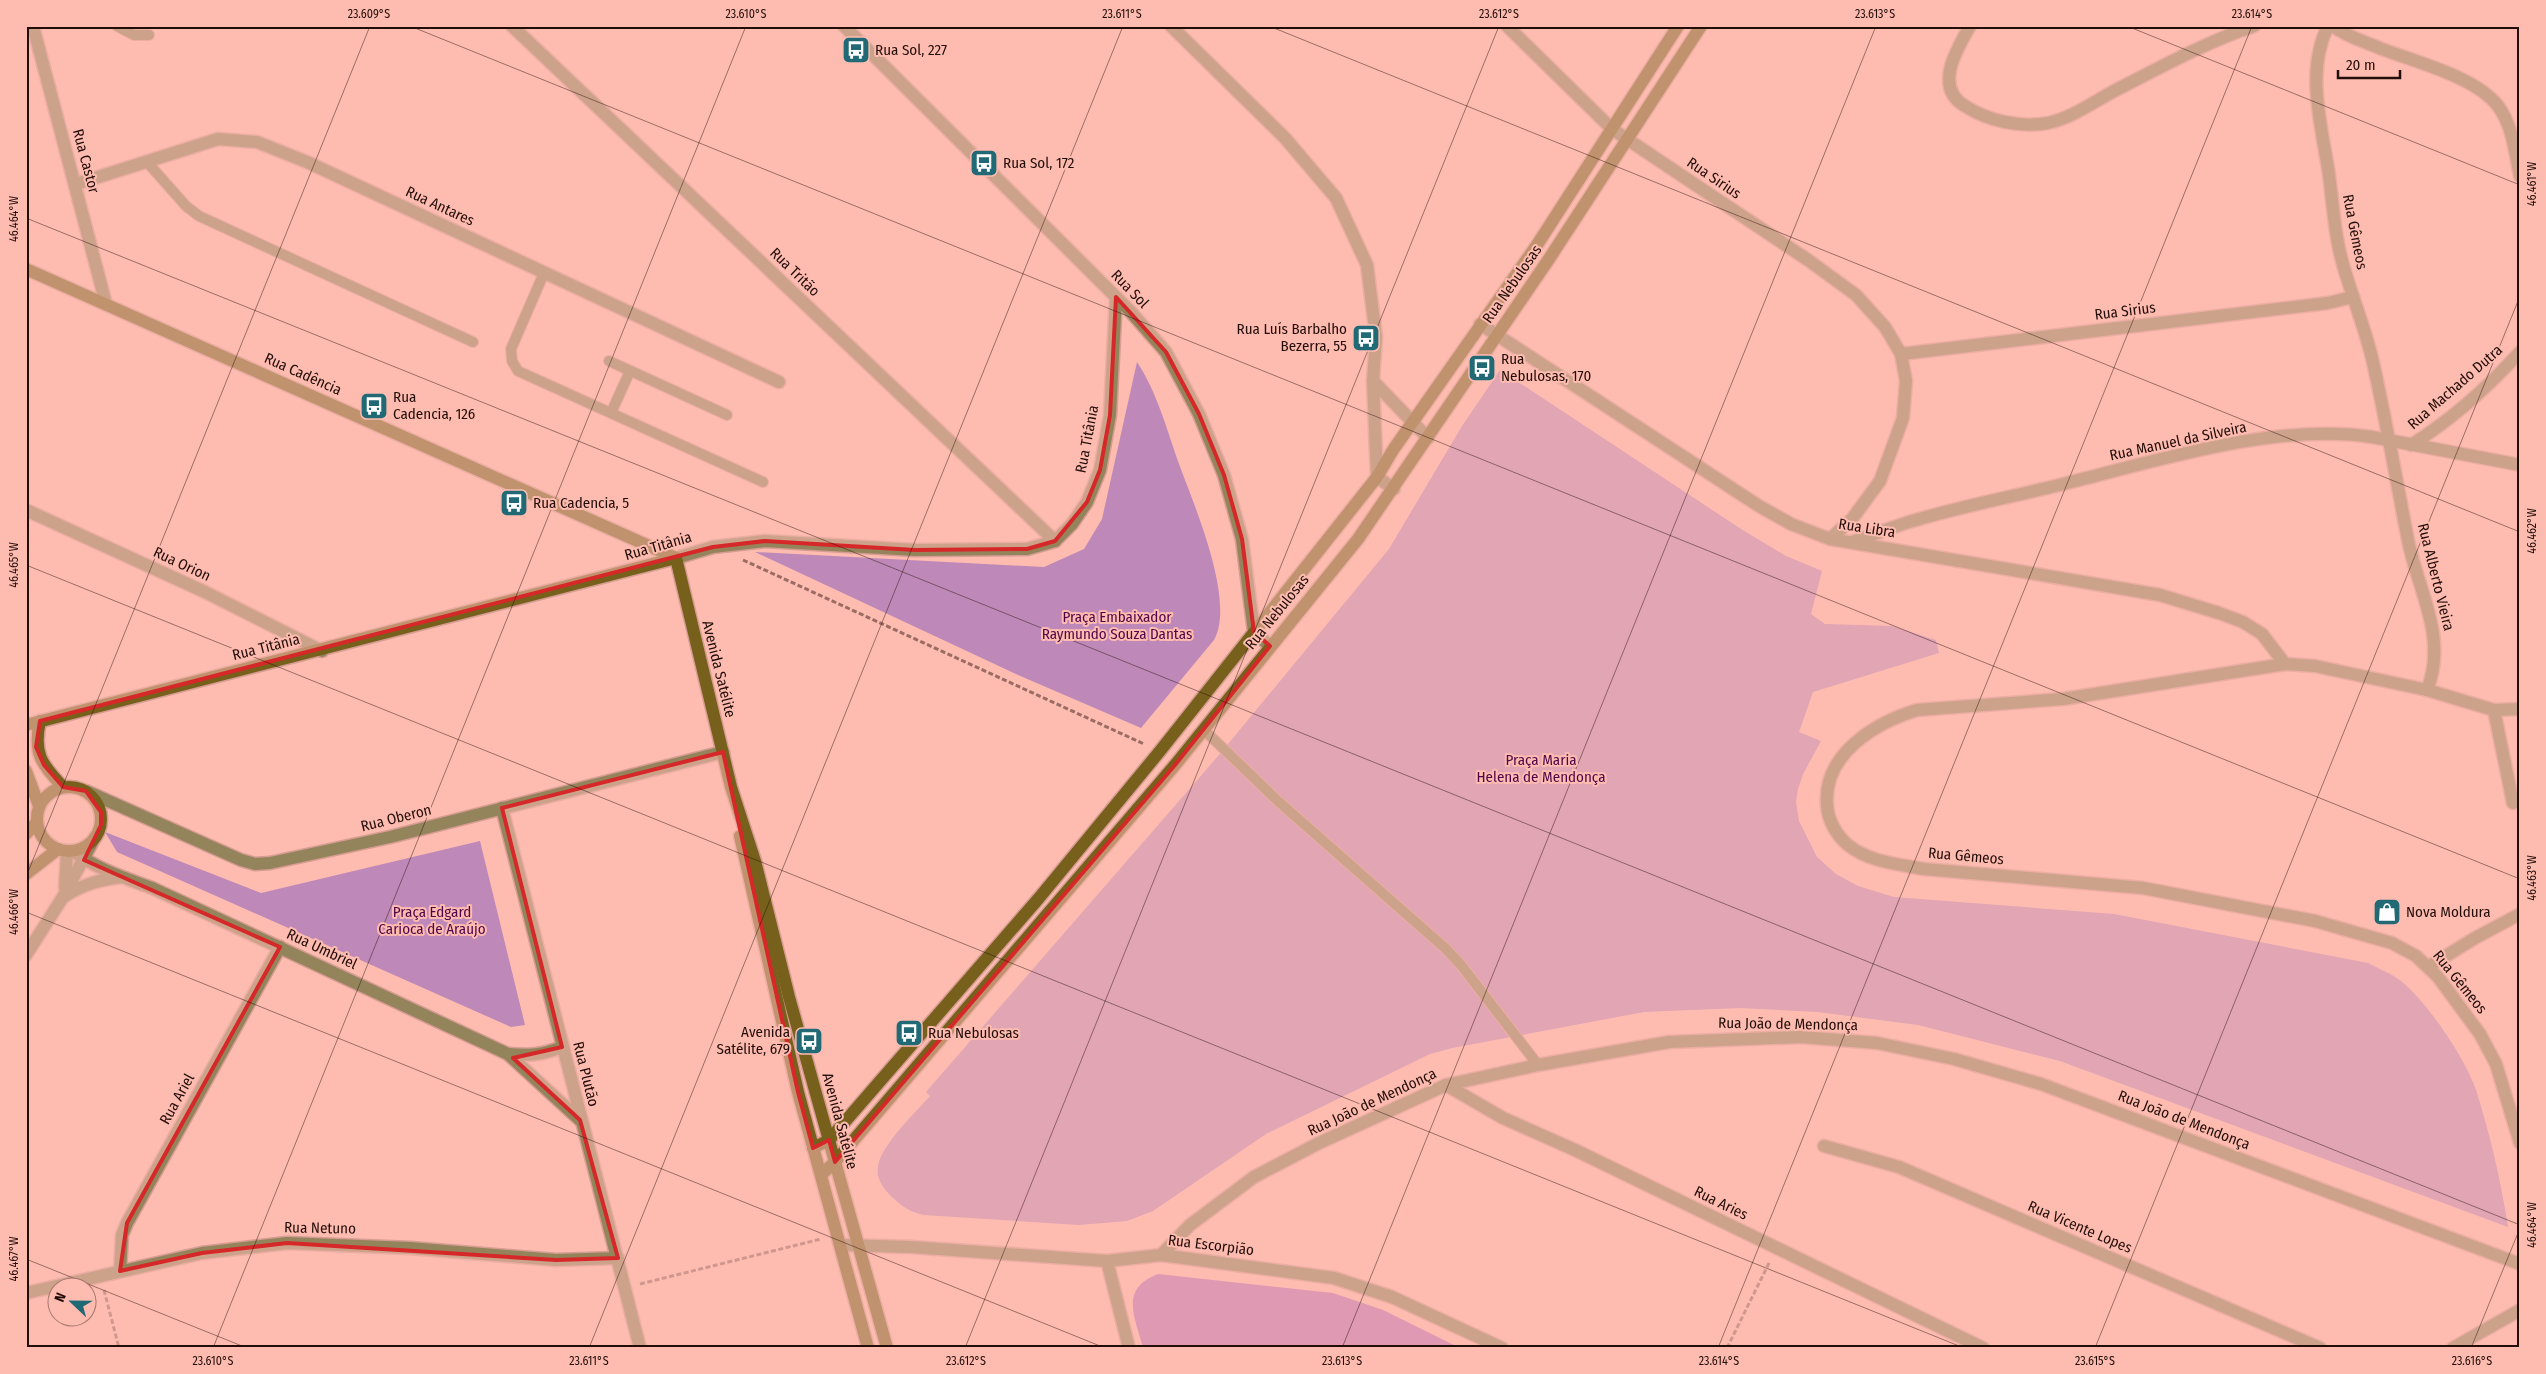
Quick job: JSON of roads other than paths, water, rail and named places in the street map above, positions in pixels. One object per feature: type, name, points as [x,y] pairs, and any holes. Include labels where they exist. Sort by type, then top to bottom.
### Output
[{"type":"street","name":"Rua Castor","points":[[33,26],[106,304]]},
{"type":"street","name":"Rua Tritão","points":[[512,26],[1055,542]]},
{"type":"street","name":"Rua Sol","points":[[844,26],[1116,297],[1166,352],[1199,414],[1224,475],[1242,539],[1254,632]]},
{"type":"street","points":[[1171,26],[1285,138],[1336,198],[1367,265],[1376,338],[1373,381],[1377,477],[1394,489]]},
{"type":"street","name":"Rua Sirius","points":[[1507,26],[1612,129],[1808,260],[1856,295],[1885,327],[1900,354],[1906,381],[1903,418],[1880,481],[1852,519],[1830,539]]},
{"type":"street","name":"Rua Nebulosas","points":[[813,1148],[829,1140],[1039,898],[1160,751],[1377,477],[1480,324],[1537,245],[1678,26]]},
{"type":"street","name":"Rua Nebulosas","points":[[822,1174],[835,1162],[1204,730],[1358,539],[1394,489],[1496,334],[1628,140],[1701,26]]},
{"type":"street","points":[[1970,26],[1950,66],[1949,85],[1952,93],[1963,106],[1974,111],[2004,122],[2032,125],[2057,121],[2171,62],[2254,26]]},
{"type":"street","name":"Rua Gêmeos","points":[[2328,26],[2318,50],[2317,84],[2320,129],[2337,238],[2353,298],[2367,338],[2391,441]]},
{"type":"street","points":[[2333,26],[2366,43],[2465,81],[2484,93],[2498,106],[2511,132],[2520,176]]},
{"type":"street","name":"Rua Antares","points":[[76,184],[218,139],[257,142],[307,162],[779,382]]},
{"type":"street","name":"Rua Cadência","points":[[26,269],[676,558]]},
{"type":"street","name":"Rua Titânia","points":[[26,725],[322,651],[676,558],[713,546],[766,541],[915,550],[1027,549],[1055,542],[1072,524],[1087,502],[1100,470],[1110,415],[1116,297]]},
{"type":"street","name":"Rua Sirius","points":[[1900,354],[2328,303],[2353,298]]},
{"type":"street","name":"Rua Libra","points":[[1480,324],[1759,506],[1791,524],[1830,539],[1849,543],[1909,550],[2160,595],[2243,622],[2262,634],[2285,664]]},
{"type":"street","name":"Rua Machado Dutra","points":[[2411,445],[2434,431],[2499,375],[2520,352]]},
{"type":"street","points":[[1373,381],[1412,424],[1428,438]]},
{"type":"street","name":"Rua Manuel da Silveira","points":[[1849,543],[1915,520],[2162,459],[2236,443],[2313,433],[2349,433],[2520,465]]},
{"type":"street","name":"Rua Alberto Vieira","points":[[2391,441],[2408,541],[2432,617],[2435,644],[2434,665],[2427,690]]},
{"type":"street","name":"Rua Orion","points":[[26,510],[205,592],[322,651]]},
{"type":"street","name":"Avenida Satélite","points":[[676,558],[731,787],[744,861],[768,969],[813,1148],[822,1174],[868,1348]]},
{"type":"street","points":[[1254,632],[1270,646]]},
{"type":"street","name":"Rua Gêmeos","points":[[2520,709],[2494,710],[2427,690],[2315,666],[2285,664],[2063,698],[1947,706],[1917,710],[1896,717],[1871,731],[1853,746],[1831,774],[1826,791],[1828,810],[1833,828],[1847,844],[1867,856],[1892,863],[1924,869],[2143,888],[2314,921],[2392,943],[2416,956],[2428,967],[2459,1004],[2492,1056],[2510,1105],[2520,1144]]},
{"type":"street","points":[[2494,710],[2513,803]]},
{"type":"street","points":[[40,721],[37,736],[38,755],[63,787]]},
{"type":"street","name":"Rua Oberon","points":[[86,791],[241,860],[255,864],[390,837],[723,752]]},
{"type":"street","points":[[26,771],[39,806],[37,822],[43,838],[66,850]]},
{"type":"street","points":[[26,874],[66,850],[86,847],[95,837],[101,825],[101,812],[95,800],[86,791],[73,786],[53,790],[39,806]]},
{"type":"street","name":"Avenida Satélite","points":[[731,787],[754,860],[857,1245],[887,1348]]},
{"type":"street","name":"Rua Plutão","points":[[502,808],[580,1120],[618,1258],[640,1348]]},
{"type":"street","points":[[26,834],[37,822]]},
{"type":"street","name":"Rua Umbriel","points":[[26,955],[63,897],[95,837]]},
{"type":"street","name":"Rua Umbriel","points":[[66,850],[121,877],[152,888],[280,947],[508,1054],[580,1120]]},
{"type":"street","name":"Rua Umbriel","points":[[63,897],[68,878],[66,850]]},
{"type":"street","name":"Rua Umbriel","points":[[63,897],[79,886],[97,880],[121,877]]},
{"type":"street","points":[[2428,967],[2475,938],[2520,914]]},
{"type":"street","name":"Rua Ariel","points":[[120,1271],[122,1235],[127,1223],[280,947]]},
{"type":"street","name":"Rua João de Mendonça","points":[[1161,1255],[1190,1225],[1254,1177],[1319,1143],[1446,1085],[1538,1065],[1669,1042],[1705,1039],[1801,1038],[1877,1043],[1954,1059],[2041,1084],[2520,1264]]},
{"type":"street","name":"Rua Umbriel","points":[[508,1054],[529,1056],[544,1054],[562,1047]]},
{"type":"street","name":"Rua Aries","points":[[1446,1085],[1503,1118],[1575,1150],[1983,1348]]},
{"type":"street","name":"Rua Vicente Lopes","points":[[1824,1146],[1899,1168],[2320,1348]]},
{"type":"street","name":"Rua Escorpião","points":[[840,1240],[857,1245],[911,1247],[1107,1262],[1161,1255],[1334,1278],[1392,1297],[1502,1348]]},
{"type":"street","name":"Rua Netuno","points":[[26,1293],[202,1253],[287,1243],[410,1248],[556,1260],[618,1258]]},
{"type":"street","points":[[1107,1262],[1129,1348]]},
{"type":"street","points":[[2453,1348],[2520,1310]]},
{"type":"lane","points":[[116,26],[134,35],[149,35]]},
{"type":"lane","points":[[147,162],[186,206],[200,216],[473,342]]},
{"type":"lane","points":[[544,273],[512,349],[512,361],[518,371],[763,482]]},
{"type":"lane","points":[[609,361],[727,415]]},
{"type":"lane","points":[[611,413],[630,370]]},
{"type":"lane","points":[[1204,730],[1279,802],[1462,965],[1538,1065]]},
{"type":"place","name":"Rua Sol, 227","points":[[856,50]]},
{"type":"place","name":"Rua Sol, 172","points":[[984,163]]},
{"type":"place","name":"Rua Luís Barbalho Bezerra, 55","points":[[1366,338]]},
{"type":"place","name":"Rua Nebulosas, 170","points":[[1482,368]]},
{"type":"place","name":"Rua Cadencia, 126","points":[[374,406]]},
{"type":"place","name":"Rua Cadencia, 5","points":[[514,503]]},
{"type":"place","name":"Nova Moldura","points":[[2387,912]]},
{"type":"place","name":"Rua Nebulosas","points":[[909,1033]]},
{"type":"place","name":"Avenida Satélite, 679","points":[[809,1041]]},
{"type":"park label","name":"Praça Embaixador Raymundo Souza Dantas","points":[[1117,626]]},
{"type":"park label","name":"Praça Maria Helena de Mendonça","points":[[1541,768]]},
{"type":"park label","name":"Praça Edgard Carioca de Araújo","points":[[432,920]]}]
